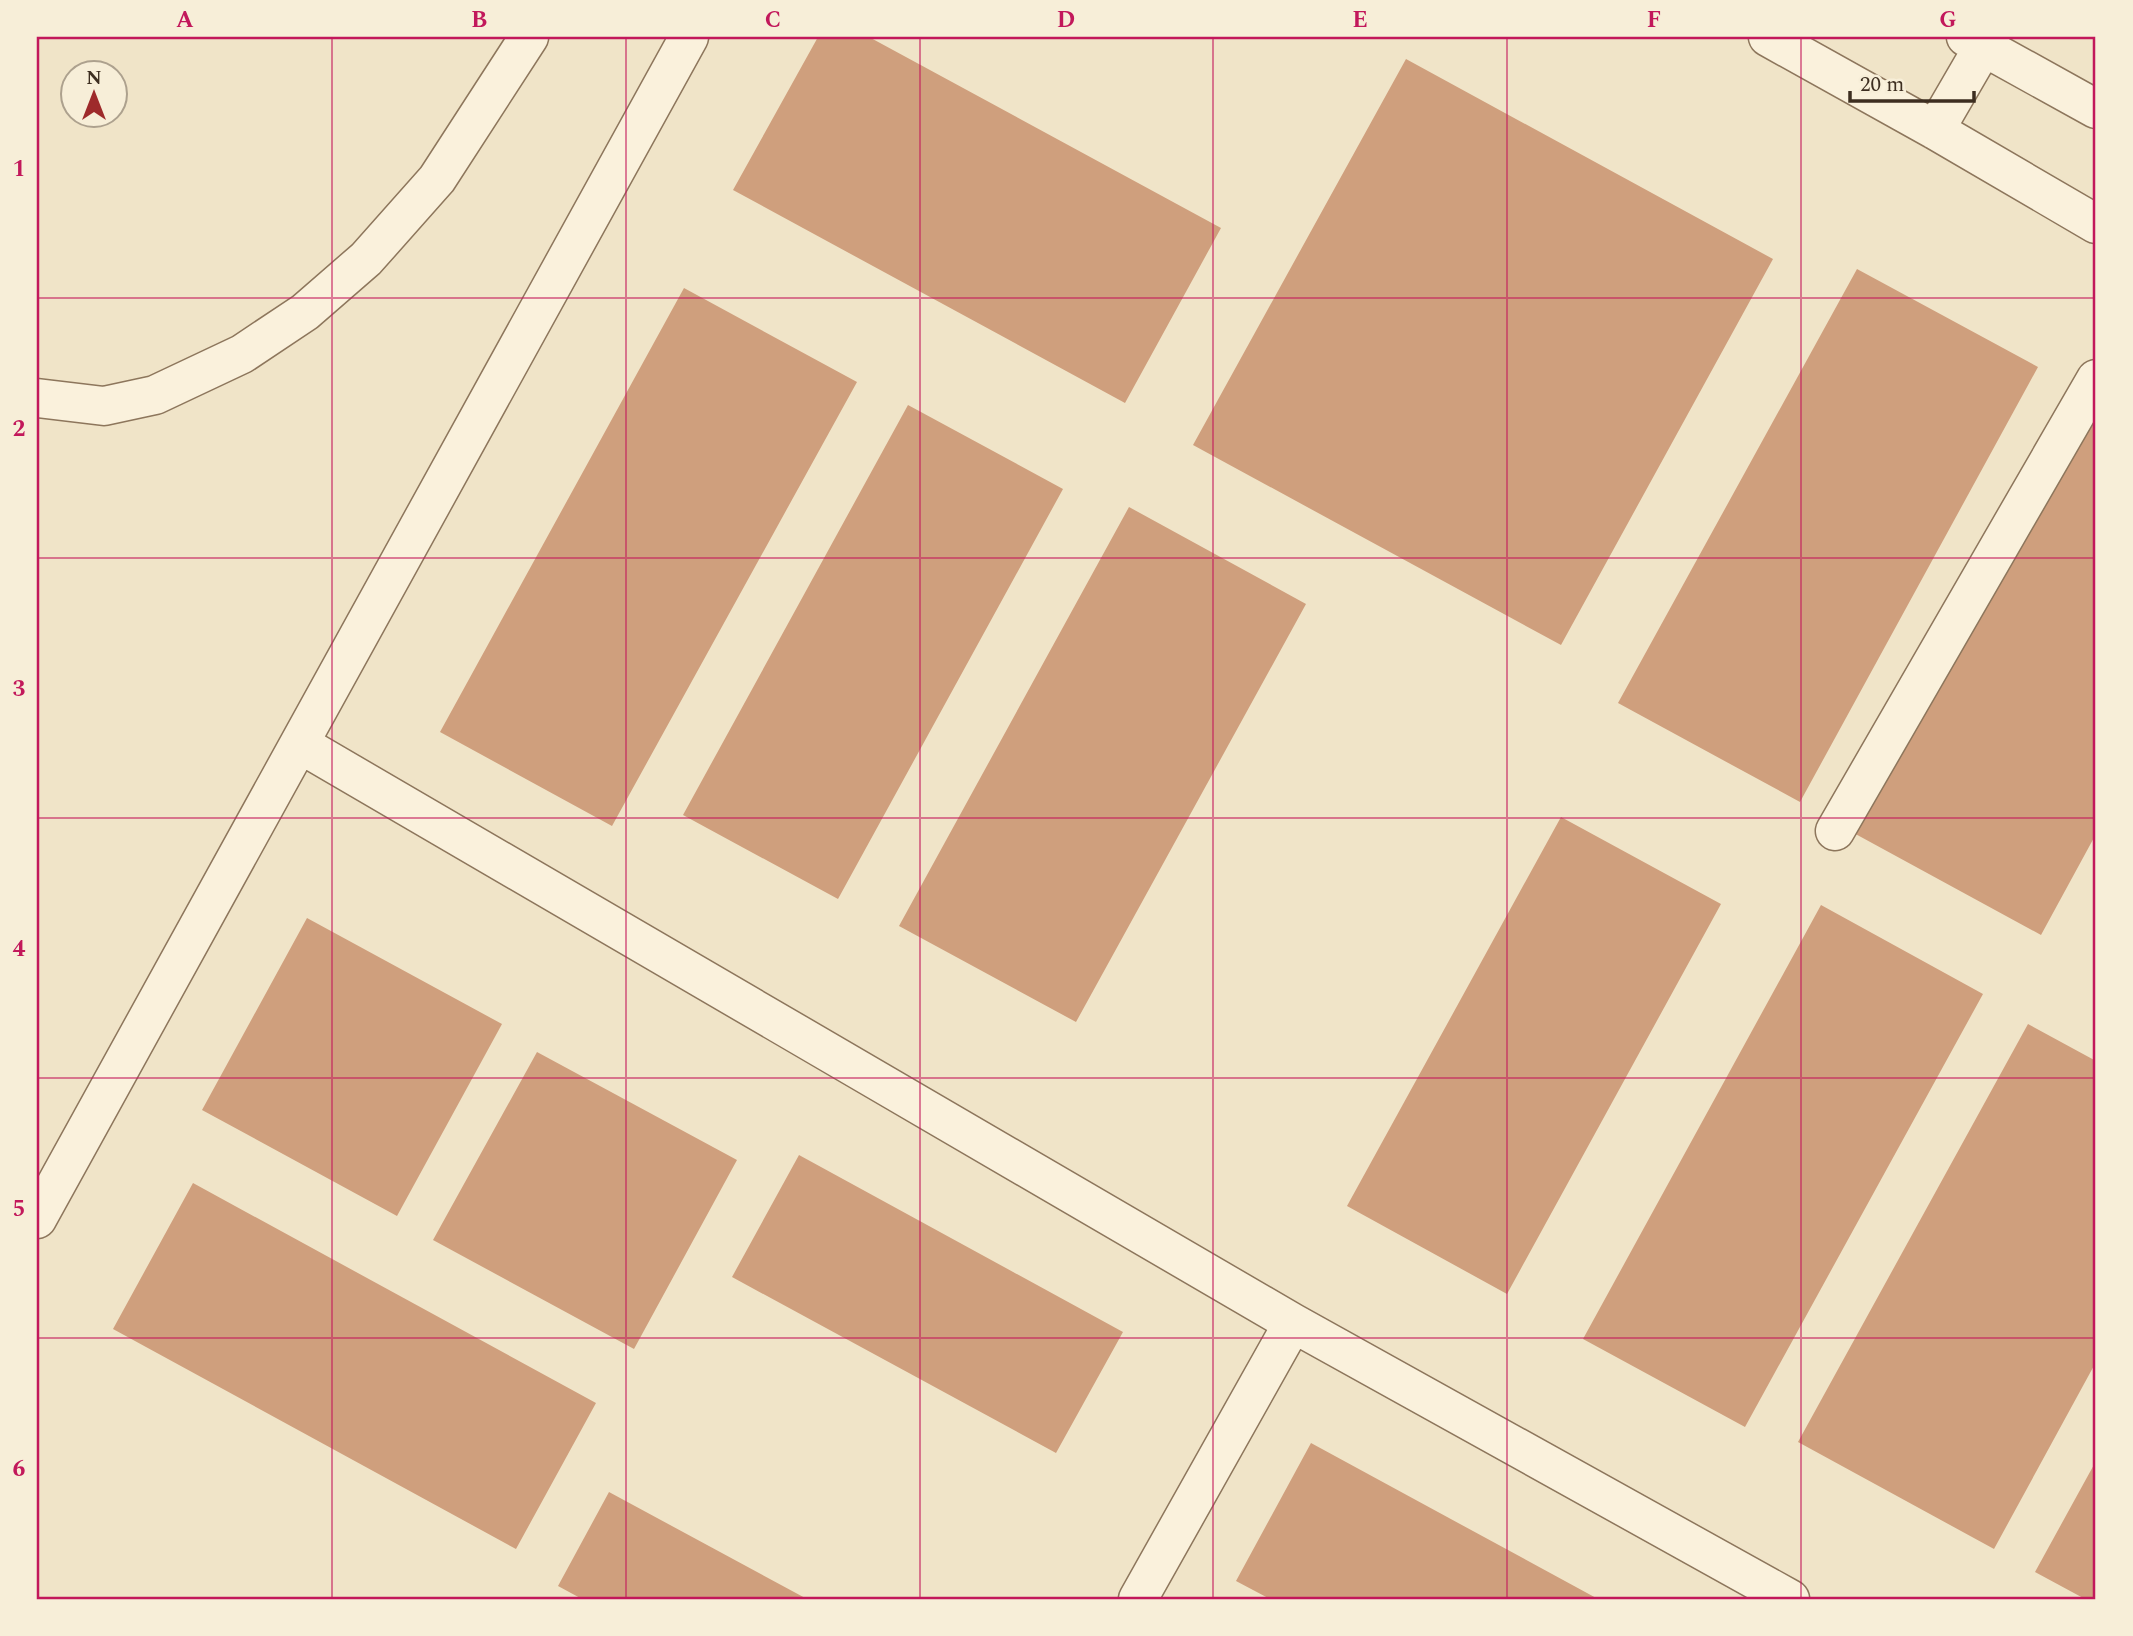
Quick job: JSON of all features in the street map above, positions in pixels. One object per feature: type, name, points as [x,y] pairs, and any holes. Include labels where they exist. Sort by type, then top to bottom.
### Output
[{"type":"street","points":[[37,398],[104,406],[155,395],[242,354],[305,312],[366,258],[437,179],[529,37]]},
{"type":"street","points":[[37,1219],[689,37]]},
{"type":"street","points":[[1768,37],[2096,224]]},
{"type":"street","points":[[1935,130],[1962,81],[1980,40],[2096,109]]},
{"type":"street","points":[[1835,831],[2096,379]]},
{"type":"street","points":[[300,744],[1293,1323],[1790,1599]]},
{"type":"street","points":[[1138,1599],[1293,1323]]},
{"type":"building","points":[[818,37],[869,37],[1221,228],[1125,403],[733,190]]},
{"type":"building","points":[[1406,59],[1773,259],[1561,645],[1193,445]]},
{"type":"building","points":[[1857,269],[2038,367],[1800,802],[1618,703]]},
{"type":"building","points":[[684,288],[857,382],[612,826],[440,732]]},
{"type":"building","points":[[2096,393],[2096,834],[2041,935],[1850,831]]},
{"type":"building","points":[[908,405],[1063,489],[838,899],[683,815]]},
{"type":"building","points":[[1129,507],[1306,604],[1076,1022],[899,926]]},
{"type":"building","points":[[1561,817],[1721,904],[1507,1294],[1347,1206]]},
{"type":"building","points":[[1821,905],[1983,994],[1745,1427],[1583,1339]]},
{"type":"building","points":[[307,918],[502,1024],[397,1216],[202,1110]]},
{"type":"building","points":[[2028,1024],[2096,1061],[2096,1362],[1994,1549],[1798,1442]]},
{"type":"building","points":[[537,1052],[737,1160],[634,1349],[433,1240]]},
{"type":"building","points":[[799,1155],[1123,1332],[1056,1453],[732,1277]]},
{"type":"building","points":[[193,1183],[596,1403],[516,1549],[113,1329]]},
{"type":"building","points":[[1311,1443],[1598,1599],[1270,1599],[1236,1581]]},
{"type":"building","points":[[2096,1461],[2096,1599],[2085,1599],[2035,1572]]},
{"type":"building","points":[[609,1492],[807,1599],[582,1599],[558,1586]]}]
